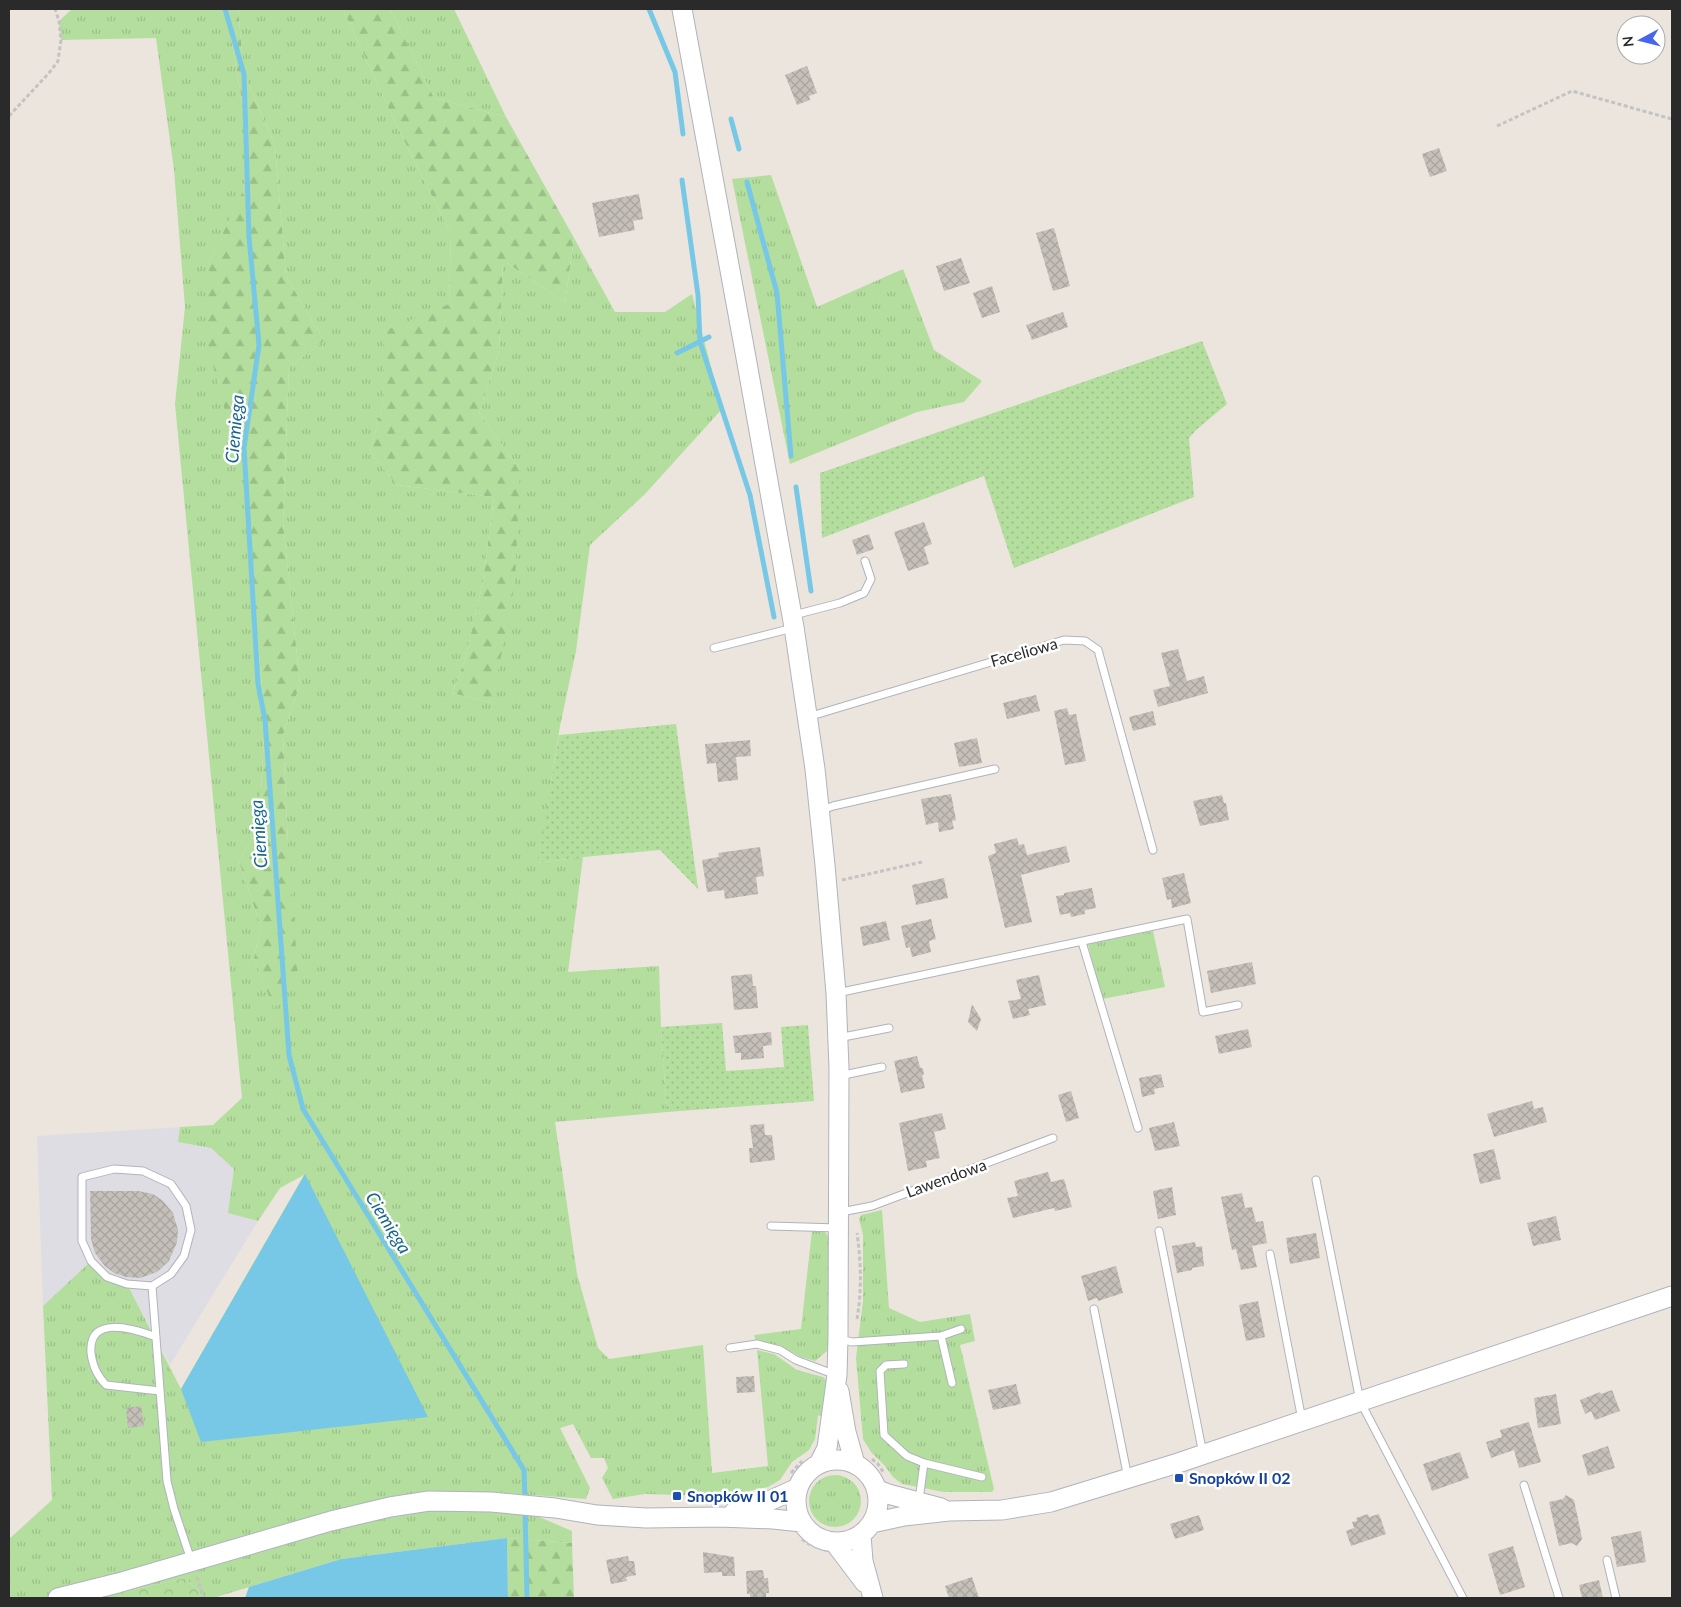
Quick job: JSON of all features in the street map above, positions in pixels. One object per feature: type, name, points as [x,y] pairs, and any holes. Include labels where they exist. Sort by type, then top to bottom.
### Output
[{"type":"main road","points":[[682,9],[745,352],[807,717],[820,811],[827,884],[836,993],[839,1076],[837,1375],[826,1448],[813,1460],[810,1470],[802,1478],[769,1501],[720,1517]]},
{"type":"main road","points":[[830,1547],[866,1529],[904,1516],[949,1511],[1002,1510],[1051,1502],[1302,1421],[1672,1296]]},
{"type":"main road","points":[[837,1375],[846,1432],[863,1461],[868,1474],[882,1483],[888,1494],[949,1511]]},
{"type":"main road","points":[[813,1460],[863,1461]]},
{"type":"main road","points":[[793,1483],[799,1528]]},
{"type":"main road","points":[[871,1594],[863,1561],[866,1529],[878,1507],[882,1483]]},
{"type":"main road","points":[[58,1598],[118,1584],[331,1521],[397,1506],[429,1501],[455,1500],[555,1508],[596,1515],[646,1518],[720,1517],[773,1519],[799,1528],[819,1538],[830,1547],[871,1594]]},
{"type":"lane","points":[[714,648],[792,622],[864,593],[871,579],[865,561]]},
{"type":"lane","name":"Faceliowa","points":[[807,717],[1064,640],[1085,640],[1098,650],[1153,850]]},
{"type":"lane","points":[[820,811],[832,806],[995,769]]},
{"type":"lane","points":[[836,993],[1186,919],[1203,1012],[1238,1005]]},
{"type":"lane","points":[[1082,942],[1138,1128]]},
{"type":"lane","points":[[838,1038],[889,1028]]},
{"type":"lane","points":[[839,1076],[882,1067]]},
{"type":"lane","name":"Lawendowa","points":[[771,1226],[838,1221],[872,1206],[1053,1138]]},
{"type":"lane","points":[[114,1169],[144,1171],[171,1184],[186,1206],[191,1230],[184,1256],[171,1274],[152,1286],[127,1284],[107,1277],[91,1261],[82,1241],[82,1177],[114,1169]]},
{"type":"lane","points":[[1316,1180],[1360,1401],[1464,1598]]},
{"type":"lane","points":[[1159,1232],[1201,1444],[1205,1453]]},
{"type":"lane","points":[[1270,1254],[1302,1421]]},
{"type":"lane","points":[[152,1286],[167,1481],[192,1562]]},
{"type":"lane","points":[[1094,1309],[1128,1478]]},
{"type":"lane","points":[[156,1337],[129,1328],[112,1327],[99,1330],[94,1335],[91,1352],[96,1374],[106,1385],[160,1391]]},
{"type":"lane","points":[[838,1338],[852,1342],[941,1336],[961,1329]]},
{"type":"lane","points":[[941,1336],[952,1383]]},
{"type":"lane","points":[[730,1348],[757,1344],[780,1350],[796,1360],[837,1375]]},
{"type":"lane","points":[[904,1364],[886,1364],[880,1371],[884,1435],[907,1456],[924,1463],[982,1477]]},
{"type":"lane","points":[[919,1502],[924,1463]]},
{"type":"lane","points":[[1524,1485],[1559,1598]]},
{"type":"lane","points":[[1607,1560],[1616,1598]]},
{"type":"path","points":[[9,116],[58,61],[61,40],[59,21],[55,9]]},
{"type":"path","points":[[1497,126],[1572,91],[1672,119]]},
{"type":"path","points":[[827,884],[922,862]]},
{"type":"path","points":[[793,1483],[796,1467],[813,1460]]},
{"type":"path","points":[[863,1461],[878,1464],[882,1483]]},
{"type":"path","points":[[799,1528],[806,1543],[830,1547]]},
{"type":"path","points":[[192,1562],[204,1598]]},
{"type":"shaded area","points":[[180,1127],[179,1142],[211,1148],[234,1169],[229,1213],[258,1221],[170,1365],[127,1284],[91,1261],[43,1306],[37,1136]]},
{"type":"green space","points":[[72,9],[225,9],[228,22],[245,117],[247,184],[209,262],[227,419],[244,448],[252,578],[265,720],[259,826],[239,861],[261,927],[254,958],[274,1008],[288,844],[283,735],[300,684],[283,523],[289,367],[324,341],[286,276],[275,145],[244,74],[238,9],[343,9],[394,120],[451,234],[449,304],[384,332],[384,400],[370,452],[397,485],[494,497],[483,581],[465,660],[452,693],[492,703],[520,470],[479,413],[499,351],[503,260],[565,303],[574,238],[615,312],[665,312],[692,294],[722,409],[645,494],[590,545],[576,651],[560,726],[538,863],[583,857],[568,972],[659,966],[667,1112],[555,1122],[577,1274],[598,1348],[609,1359],[703,1345],[712,1473],[768,1466],[757,1350],[774,1354],[797,1370],[823,1377],[828,1382],[825,1418],[818,1415],[815,1439],[809,1450],[792,1462],[780,1480],[768,1487],[713,1496],[645,1494],[613,1499],[602,1478],[608,1468],[604,1458],[591,1458],[573,1424],[560,1428],[590,1488],[586,1499],[492,1492],[487,1510],[537,1516],[572,1531],[572,1543],[507,1538],[341,1559],[213,1598],[205,1598],[185,1578],[97,1598],[9,1598],[9,1539],[52,1500],[43,1306],[91,1261],[127,1284],[181,1389],[304,1175],[280,1188],[258,1221],[228,1213],[234,1169],[211,1148],[178,1142],[180,1127],[213,1125],[242,1098],[175,404],[185,307],[174,170],[156,38],[61,40],[59,21]]},
{"type":"green space","points":[[225,9],[238,9],[244,74],[275,145],[286,276],[324,341],[289,367],[283,523],[300,684],[283,735],[288,844],[298,976],[274,1009],[254,958],[261,927],[239,861],[259,826],[265,720],[252,578],[244,448],[227,419],[207,342],[209,262],[247,183],[245,117]]},
{"type":"green space","points":[[343,9],[390,9],[434,98],[506,117],[574,238],[565,303],[503,260],[499,351],[479,413],[520,470],[515,583],[492,703],[452,693],[465,660],[483,581],[494,497],[397,485],[370,452],[384,400],[384,331],[449,304],[451,234],[394,120]]},
{"type":"green space","points":[[390,9],[454,9],[506,117],[434,98]]},
{"type":"green space","points":[[771,175],[817,307],[903,269],[934,350],[982,381],[964,402],[917,412],[790,464],[732,179]]},
{"type":"green space","points":[[1202,341],[1227,404],[1189,438],[1194,497],[1014,568],[984,476],[822,538],[820,473]]},
{"type":"green space","points":[[676,724],[698,889],[660,850],[537,863],[559,735]]},
{"type":"green space","points":[[1153,931],[1165,987],[1102,999],[1088,944]]},
{"type":"green space","points":[[722,1023],[726,1071],[784,1067],[781,1027],[808,1025],[814,1101],[667,1112],[661,1027]]},
{"type":"green space","points":[[882,1210],[889,1308],[920,1322],[970,1314],[975,1341],[960,1345],[994,1489],[992,1492],[944,1492],[902,1484],[893,1477],[871,1452],[863,1439],[856,1358],[863,1301],[863,1235],[859,1219],[861,1215]]},
{"type":"green space","points":[[812,1231],[825,1232],[830,1239],[832,1347],[815,1361],[801,1357],[780,1346],[756,1341],[754,1335],[801,1329]]},
{"type":"green space","points":[[830,1475],[840,1475],[854,1482],[861,1496],[861,1506],[854,1520],[840,1527],[830,1527],[820,1523],[813,1516],[809,1506],[809,1496],[813,1486],[820,1479]]},
{"type":"green space","points":[[507,1538],[572,1543],[574,1598],[508,1598]]},
{"type":"green space","points":[[185,1578],[205,1598],[97,1598]]},
{"type":"water","points":[[305,1174],[428,1417],[201,1442],[181,1389]]},
{"type":"water","points":[[507,1538],[508,1598],[245,1598],[249,1587],[341,1559]]},
{"type":"building","points":[[807,66],[817,93],[809,96],[810,100],[797,105],[785,75]]},
{"type":"building","points":[[1439,148],[1447,171],[1430,177],[1422,154]]},
{"type":"building","points":[[639,194],[643,219],[633,221],[635,230],[599,237],[592,203]]},
{"type":"building","points":[[1054,228],[1070,286],[1053,291],[1036,233]]},
{"type":"building","points":[[961,258],[970,283],[944,291],[936,266]]},
{"type":"building","points":[[992,286],[1000,312],[982,318],[973,293]]},
{"type":"building","points":[[1063,312],[1068,327],[1032,340],[1026,325]]},
{"type":"building","points":[[924,522],[932,544],[924,547],[929,564],[908,571],[894,532]]},
{"type":"building","points":[[869,534],[874,549],[857,555],[852,540]]},
{"type":"building","points":[[1178,649],[1187,681],[1204,676],[1208,693],[1158,707],[1153,690],[1170,686],[1161,653]]},
{"type":"building","points":[[1036,695],[1040,711],[1007,719],[1003,703]]},
{"type":"building","points":[[1067,708],[1069,715],[1076,714],[1086,761],[1065,765],[1054,711]]},
{"type":"building","points":[[1153,711],[1156,725],[1133,731],[1129,717]]},
{"type":"building","points":[[977,738],[982,763],[959,767],[954,743]]},
{"type":"building","points":[[750,740],[751,756],[736,757],[738,780],[718,782],[716,763],[707,764],[705,744]]},
{"type":"building","points":[[951,794],[956,820],[952,821],[954,829],[939,832],[938,822],[926,825],[921,799]]},
{"type":"building","points":[[1222,795],[1224,803],[1226,803],[1229,820],[1200,826],[1193,801]]},
{"type":"building","points":[[1017,838],[1019,845],[1024,844],[1027,855],[1066,846],[1070,862],[1021,875],[1032,922],[1005,928],[988,856],[996,853],[994,844]]},
{"type":"building","points":[[760,847],[764,876],[756,877],[758,894],[725,899],[724,890],[707,892],[702,860],[719,857],[718,853]]},
{"type":"building","points":[[1184,873],[1191,903],[1172,908],[1171,899],[1167,900],[1162,878]]},
{"type":"building","points":[[944,878],[948,898],[916,905],[912,885]]},
{"type":"building","points":[[1092,888],[1096,908],[1085,910],[1085,914],[1071,917],[1070,913],[1060,915],[1056,896]]},
{"type":"building","points":[[931,919],[936,939],[929,941],[931,952],[912,957],[910,947],[906,948],[901,926]]},
{"type":"building","points":[[886,921],[890,940],[863,946],[860,927]]},
{"type":"building","points":[[1252,962],[1256,984],[1211,993],[1207,971]]},
{"type":"building","points":[[752,974],[753,986],[756,986],[758,1008],[734,1010],[731,976]]},
{"type":"building","points":[[1039,975],[1046,1005],[1028,1009],[1030,1015],[1013,1019],[1008,1001],[1021,999],[1016,980]]},
{"type":"building","points":[[972,1004],[981,1019],[977,1031],[968,1022]]},
{"type":"building","points":[[1248,1029],[1252,1047],[1219,1054],[1215,1036]]},
{"type":"building","points":[[771,1032],[772,1045],[763,1046],[764,1058],[741,1060],[741,1053],[735,1053],[733,1036]]},
{"type":"building","points":[[917,1056],[920,1067],[923,1069],[924,1074],[922,1076],[925,1088],[901,1093],[894,1061]]},
{"type":"building","points":[[1161,1074],[1164,1087],[1154,1089],[1155,1094],[1142,1097],[1139,1078]]},
{"type":"building","points":[[1071,1091],[1079,1118],[1066,1122],[1058,1095]]},
{"type":"building","points":[[1532,1101],[1534,1109],[1543,1107],[1547,1122],[1494,1137],[1487,1114]]},
{"type":"building","points":[[942,1113],[946,1129],[934,1132],[940,1158],[926,1161],[927,1167],[908,1171],[899,1123]]},
{"type":"building","points":[[1174,1122],[1180,1146],[1155,1151],[1149,1128]]},
{"type":"building","points":[[764,1124],[765,1135],[772,1135],[775,1160],[750,1163],[749,1148],[753,1148],[750,1125]]},
{"type":"building","points":[[1494,1149],[1501,1179],[1480,1184],[1473,1154]]},
{"type":"building","points":[[1048,1172],[1051,1182],[1064,1179],[1072,1207],[1055,1211],[1054,1208],[1013,1218],[1007,1198],[1018,1196],[1014,1181]]},
{"type":"building","points":[[1172,1187],[1176,1215],[1158,1219],[1153,1191]]},
{"type":"building","points":[[90,1191],[138,1191],[153,1194],[163,1201],[173,1213],[178,1230],[177,1242],[169,1261],[157,1272],[140,1278],[126,1277],[114,1273],[105,1266],[95,1253],[91,1239]]},
{"type":"building","points":[[1242,1193],[1245,1208],[1252,1207],[1256,1222],[1263,1221],[1267,1243],[1252,1246],[1257,1267],[1241,1270],[1236,1249],[1232,1250],[1221,1197]]},
{"type":"building","points":[[1556,1216],[1561,1240],[1533,1246],[1527,1223]]},
{"type":"building","points":[[1316,1233],[1320,1258],[1290,1264],[1286,1238]]},
{"type":"building","points":[[1195,1242],[1196,1247],[1202,1246],[1204,1266],[1177,1273],[1172,1246]]},
{"type":"building","points":[[1116,1266],[1123,1293],[1098,1301],[1097,1298],[1088,1301],[1081,1276]]},
{"type":"building","points":[[1258,1301],[1265,1337],[1246,1341],[1239,1305]]},
{"type":"building","points":[[754,1376],[755,1392],[737,1393],[736,1377]]},
{"type":"building","points":[[1016,1384],[1021,1404],[993,1410],[988,1390]]},
{"type":"building","points":[[1612,1390],[1620,1411],[1595,1420],[1591,1411],[1585,1414],[1580,1400],[1600,1392],[1601,1394]]},
{"type":"building","points":[[1556,1394],[1561,1424],[1538,1428],[1534,1398]]},
{"type":"building","points":[[141,1406],[144,1426],[128,1428],[126,1408]]},
{"type":"building","points":[[1529,1422],[1541,1462],[1519,1468],[1514,1450],[1491,1458],[1486,1442],[1502,1437],[1500,1430]]},
{"type":"building","points":[[1608,1446],[1615,1468],[1588,1476],[1582,1455]]},
{"type":"building","points":[[1460,1452],[1469,1478],[1432,1491],[1423,1464]]},
{"type":"building","points":[[1566,1495],[1574,1500],[1582,1539],[1577,1546],[1572,1543],[1559,1546],[1549,1502],[1563,1499]]},
{"type":"building","points":[[1368,1514],[1369,1517],[1379,1514],[1386,1534],[1351,1546],[1346,1531],[1354,1528],[1352,1522],[1357,1521],[1356,1518]]},
{"type":"building","points":[[1199,1515],[1204,1530],[1175,1539],[1170,1524]]},
{"type":"building","points":[[1641,1531],[1646,1562],[1617,1567],[1611,1537]]},
{"type":"building","points":[[1513,1546],[1525,1587],[1500,1595],[1488,1554]]},
{"type":"building","points":[[703,1552],[734,1557],[735,1576],[722,1576],[722,1572],[704,1573]]},
{"type":"building","points":[[628,1556],[629,1561],[634,1561],[636,1575],[626,1577],[627,1581],[611,1584],[606,1560]]},
{"type":"building","points":[[763,1570],[764,1578],[768,1578],[769,1593],[766,1593],[766,1598],[750,1598],[750,1594],[747,1594],[746,1571]]},
{"type":"building","points":[[972,1577],[979,1598],[949,1598],[945,1586]]},
{"type":"building","points":[[1599,1580],[1603,1598],[1582,1598],[1579,1585]]},
{"type":"waterway","name":"Ciemięga","points":[[225,9],[244,74],[249,237],[259,345],[244,448],[258,684],[265,720],[289,1055],[303,1109],[524,1470],[525,1500]]},
{"type":"waterway","points":[[649,9],[675,72],[683,134]]},
{"type":"waterway","points":[[731,119],[739,149]]},
{"type":"waterway","points":[[682,180],[698,295],[700,342],[750,495],[774,617]]},
{"type":"waterway","points":[[747,182],[777,293],[791,456]]},
{"type":"waterway","points":[[677,353],[709,337]]},
{"type":"waterway","points":[[796,487],[811,591]]},
{"type":"waterway","name":"Ciemięga","points":[[525,1509],[527,1598]]},
{"type":"place","name":"Snopków II 02","points":[[1179,1478]]},
{"type":"place","name":"Snopków II 01","points":[[677,1496]]}]
